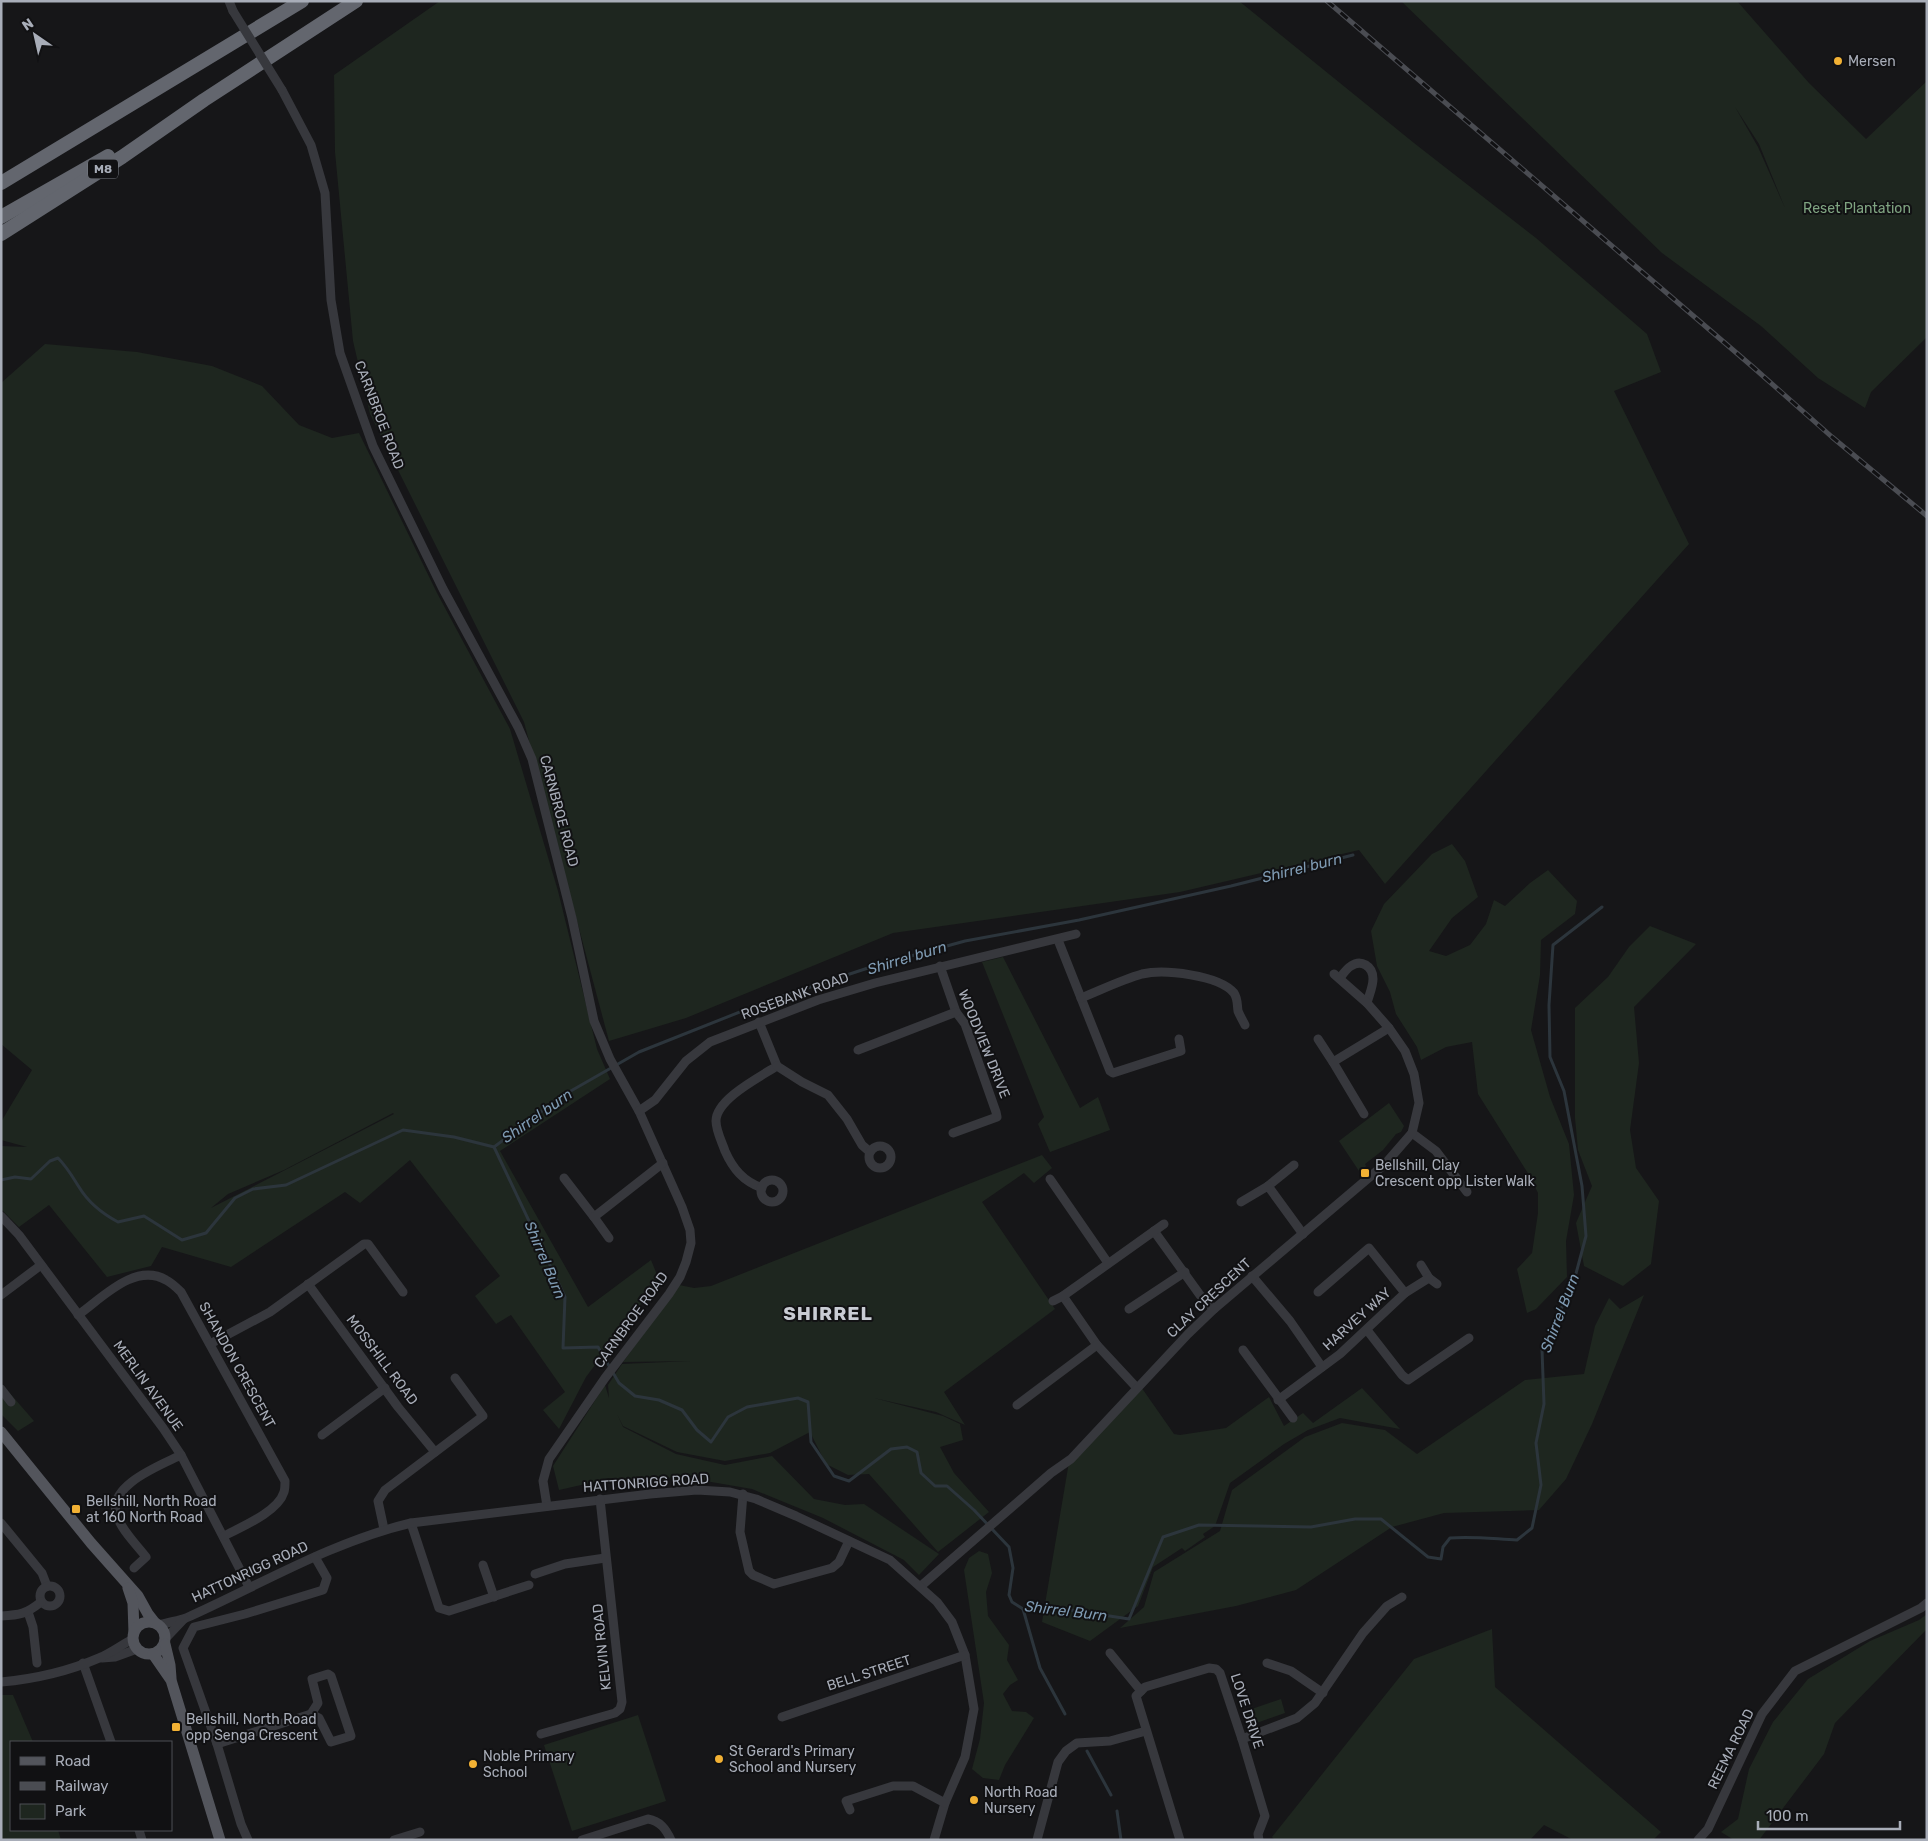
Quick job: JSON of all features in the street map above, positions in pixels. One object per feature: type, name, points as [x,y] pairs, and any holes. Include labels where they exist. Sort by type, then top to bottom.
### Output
[{"type":"highway","points":[[1,183],[302,1]]},
{"type":"highway","name":"M8","points":[[1,234],[122,157],[204,100],[356,1]]},
{"type":"highway","name":"M8","points":[[1,217],[204,100]]},
{"type":"main road","points":[[1,1432],[91,1542],[125,1580],[158,1624],[165,1641],[171,1680],[220,1840]]},
{"type":"main road","points":[[125,1580],[132,1602],[134,1640],[144,1654],[153,1654],[162,1649],[165,1641]]},
{"type":"main road","points":[[134,1640],[140,1624],[145,1622],[158,1624]]},
{"type":"main road","points":[[153,1654],[171,1680]]},
{"type":"street","name":"CARNBROE ROAD","points":[[229,1],[233,11],[282,90],[311,145],[324,193],[331,300],[340,354],[373,446],[443,589],[518,727],[532,758],[572,918],[594,1021],[610,1060],[640,1111],[690,1230],[691,1242],[686,1262],[669,1294],[605,1378],[578,1420],[549,1459],[543,1481],[548,1506]]},
{"type":"street","name":"ROSEBANK ROAD","points":[[640,1111],[655,1100],[686,1061],[701,1046],[710,1042],[818,1000],[940,966],[1005,950],[1058,940],[1076,934]]},
{"type":"street","points":[[1058,940],[1107,1067],[1113,1074],[1181,1051],[1179,1039]]},
{"type":"street","name":"CLAY CRESCENT","points":[[921,1586],[1071,1459],[1214,1309],[1385,1164],[1412,1132],[1419,1103],[1414,1074],[1405,1051],[1389,1028],[1367,1003],[1337,976],[1358,962],[1366,964],[1372,972],[1373,980],[1367,1003]]},
{"type":"street","name":"WOODVIEW DRIVE","points":[[940,966],[956,1012],[965,1024],[996,1112],[996,1117],[953,1133]]},
{"type":"street","points":[[1081,998],[1122,981],[1150,973],[1201,977],[1216,981],[1229,988],[1236,996],[1238,1012],[1244,1025]]},
{"type":"street","points":[[858,1050],[956,1012]]},
{"type":"street","points":[[760,1022],[777,1066],[802,1082],[828,1095],[847,1119],[862,1145],[870,1152]]},
{"type":"street","points":[[1333,1062],[1389,1028]]},
{"type":"street","points":[[1318,1039],[1364,1114]]},
{"type":"street","points":[[762,1188],[746,1180],[734,1168],[720,1138],[716,1122],[717,1114],[730,1097],[777,1066]]},
{"type":"street","points":[[1412,1132],[1436,1151],[1467,1192]]},
{"type":"street","points":[[594,1217],[663,1163]]},
{"type":"street","points":[[1241,1202],[1268,1186],[1294,1165]]},
{"type":"street","points":[[564,1178],[609,1238]]},
{"type":"street","points":[[1050,1179],[1108,1263]]},
{"type":"street","points":[[1268,1186],[1303,1234]]},
{"type":"street","name":"MERLIN AVENUE","points":[[1,1216],[19,1235],[163,1428],[181,1455],[249,1587]]},
{"type":"street","points":[[1053,1301],[1063,1296],[1164,1224]]},
{"type":"street","points":[[1154,1231],[1200,1295],[1214,1309]]},
{"type":"street","points":[[210,1344],[270,1312],[364,1244],[368,1244],[403,1292]]},
{"type":"street","name":"HARVEY WAY","points":[[1278,1400],[1340,1354],[1405,1294],[1369,1248],[1318,1292]]},
{"type":"street","points":[[1,1295],[40,1265]]},
{"type":"street","points":[[1421,1265],[1429,1278],[1437,1284]]},
{"type":"street","points":[[1129,1309],[1185,1272]]},
{"type":"street","name":"SHANDON CRESCENT","points":[[78,1315],[127,1279],[142,1274],[166,1279],[181,1292],[285,1480],[284,1492],[272,1509],[224,1536]]},
{"type":"street","name":"HARVEY WAY","points":[[1252,1276],[1290,1321],[1322,1367]]},
{"type":"street","points":[[1405,1294],[1429,1278]]},
{"type":"street","name":"MOSSHILL ROAD","points":[[308,1284],[384,1388],[435,1452]]},
{"type":"street","points":[[1063,1296],[1097,1345],[1137,1388]]},
{"type":"street","points":[[1367,1330],[1408,1380],[1469,1338]]},
{"type":"street","points":[[1017,1405],[1097,1345]]},
{"type":"street","points":[[1243,1350],[1293,1418]]},
{"type":"street","points":[[384,1529],[378,1501],[385,1490],[483,1416],[455,1378]]},
{"type":"street","points":[[322,1435],[384,1388]]},
{"type":"street","points":[[134,1568],[146,1557],[122,1526],[116,1515],[116,1504],[122,1491],[135,1479],[181,1455]]},
{"type":"street","name":"HATTONRIGG ROAD","points":[[158,1624],[184,1618],[316,1557],[384,1529],[411,1523],[600,1499],[697,1490],[743,1494],[796,1516],[890,1560],[921,1586],[946,1612],[966,1655],[974,1709],[965,1757],[945,1803],[934,1840]]},
{"type":"street","points":[[743,1494],[740,1532],[750,1571],[759,1578],[774,1584],[832,1568],[839,1562],[849,1541]]},
{"type":"street","name":"KELVIN ROAD","points":[[541,1734],[615,1713],[620,1709],[622,1702],[600,1499]]},
{"type":"street","points":[[1,1523],[42,1573],[47,1586]]},
{"type":"street","points":[[411,1523],[439,1608],[449,1611],[529,1585]]},
{"type":"street","points":[[248,1840],[240,1824],[217,1744],[184,1648],[194,1627],[245,1614],[323,1590],[327,1578],[316,1557]]},
{"type":"street","points":[[535,1574],[565,1564],[605,1558]]},
{"type":"street","points":[[483,1565],[494,1597]]},
{"type":"street","points":[[41,1602],[50,1607],[57,1605],[60,1599],[57,1589],[47,1586]]},
{"type":"street","points":[[41,1602],[40,1592],[47,1586]]},
{"type":"street","points":[[1242,1739],[1297,1718],[1316,1703],[1343,1660],[1363,1633],[1387,1606],[1402,1597]]},
{"type":"street","points":[[1,1616],[18,1615],[28,1612],[41,1602]]},
{"type":"street","name":"REEMA ROAD","points":[[1698,1840],[1708,1829],[1762,1714],[1795,1671],[1921,1608],[1927,1603]]},
{"type":"street","points":[[28,1612],[34,1627],[37,1663]]},
{"type":"street","name":"HATTONRIGG ROAD","points":[[165,1641],[184,1618]]},
{"type":"street","points":[[1,1682],[37,1678],[99,1658],[134,1640]]},
{"type":"street","points":[[1110,1653],[1141,1691],[1136,1696],[1180,1840]]},
{"type":"street","name":"BELL STREET","points":[[782,1717],[966,1655]]},
{"type":"street","points":[[83,1663],[111,1741]]},
{"type":"street","points":[[1267,1663],[1291,1671],[1323,1693]]},
{"type":"street","name":"LOVE DRIVE","points":[[1141,1691],[1145,1687],[1209,1668],[1216,1669],[1220,1673],[1265,1816],[1258,1834],[1260,1840]]},
{"type":"street","points":[[217,1744],[311,1714],[318,1702],[312,1679],[328,1674],[331,1676],[351,1736],[331,1742],[319,1718],[311,1714]]},
{"type":"street","points":[[1037,1840],[1058,1762],[1066,1751],[1077,1743],[1110,1741],[1146,1731]]},
{"type":"street","points":[[850,1810],[846,1800],[893,1786],[913,1786],[945,1803]]},
{"type":"street","points":[[582,1840],[648,1819],[656,1820],[667,1831],[671,1840]]},
{"type":"street","points":[[394,1840],[420,1832]]},
{"type":"green space","points":[[440,1],[1239,1],[1414,143],[1536,238],[1647,334],[1661,372],[1614,391],[1689,544],[1385,884],[1359,850],[1180,892],[893,933],[686,1018],[609,1041],[524,722],[370,414],[353,341],[335,152],[334,75]]},
{"type":"green space","name":"Reset Plantation","points":[[1401,1],[1737,1],[1809,83],[1866,139],[1927,81],[1927,337],[1871,392],[1865,408],[1818,378],[1761,326],[1662,253]],"holes":[[[1735,107],[1759,144],[1785,208],[1758,147]]]},
{"type":"green space","points":[[45,344],[137,352],[212,366],[262,386],[299,425],[332,438],[359,433],[437,593],[510,729],[558,891],[597,1049],[610,1079],[500,1151],[588,1307],[651,1260],[660,1282],[647,1296],[586,1377],[559,1429],[543,1410],[565,1392],[511,1315],[496,1324],[475,1296],[500,1276],[410,1160],[360,1203],[345,1192],[231,1267],[162,1247],[151,1266],[107,1277],[49,1205],[19,1227],[1,1209],[1,1146],[27,1147],[1,1140],[1,1122],[32,1070],[1,1044],[1,383]],"holes":[[[394,1114],[211,1208],[228,1194],[284,1170]]]},
{"type":"green space","points":[[1452,844],[1465,861],[1478,897],[1452,918],[1429,951],[1446,956],[1470,945],[1486,924],[1494,900],[1505,906],[1530,883],[1548,870],[1577,901],[1575,914],[1541,940],[1540,975],[1531,1030],[1550,1097],[1569,1144],[1574,1195],[1566,1241],[1567,1277],[1536,1309],[1527,1313],[1517,1269],[1532,1253],[1538,1213],[1538,1193],[1529,1175],[1478,1094],[1472,1042],[1446,1047],[1421,1060],[1417,1047],[1396,1014],[1390,992],[1377,966],[1371,931],[1384,904],[1432,854]]},
{"type":"green space","points":[[1650,926],[1696,944],[1634,1007],[1639,1063],[1630,1130],[1636,1168],[1659,1201],[1651,1264],[1623,1286],[1584,1266],[1576,1223],[1592,1186],[1578,1150],[1575,1118],[1575,1008],[1608,977],[1629,947]]},
{"type":"green space","points":[[1003,957],[1080,1108],[1098,1097],[1110,1130],[1050,1152],[1038,1124],[1044,1117],[982,962]]},
{"type":"green space","points":[[1389,1103],[1404,1126],[1401,1132],[1396,1134],[1383,1150],[1365,1164],[1366,1166],[1361,1174],[1339,1141]]},
{"type":"green space","points":[[1042,1155],[1052,1168],[1034,1183],[1024,1173],[982,1202],[1055,1309],[944,1392],[965,1425],[936,1412],[874,1398],[943,1416],[960,1424],[963,1440],[940,1447],[954,1473],[989,1512],[938,1552],[869,1474],[848,1475],[826,1464],[810,1432],[770,1453],[725,1461],[677,1452],[623,1426],[617,1414],[623,1427],[676,1454],[725,1465],[772,1456],[814,1499],[845,1505],[864,1504],[939,1554],[919,1575],[904,1560],[823,1518],[752,1489],[682,1477],[599,1481],[559,1490],[553,1466],[605,1385],[609,1398],[608,1385],[622,1364],[691,1361],[623,1362],[679,1285],[694,1288],[711,1286]]},
{"type":"green space","points":[[1644,1295],[1592,1424],[1566,1479],[1539,1510],[1444,1513],[1392,1527],[1296,1590],[1236,1606],[1120,1628],[1144,1607],[1154,1572],[1220,1531],[1232,1490],[1305,1437],[1342,1423],[1385,1430],[1417,1454],[1525,1380],[1584,1374],[1595,1326],[1609,1298],[1620,1309]]},
{"type":"green space","points":[[1,1383],[34,1421],[18,1431],[1,1414]]},
{"type":"green space","points":[[1139,1384],[1174,1434],[1180,1435],[1226,1428],[1269,1397],[1284,1426],[1303,1413],[1313,1423],[1362,1388],[1400,1429],[1340,1418],[1308,1430],[1284,1444],[1230,1483],[1215,1526],[1203,1534],[1205,1537],[1185,1551],[1182,1548],[1153,1567],[1138,1606],[1090,1641],[1042,1622],[1070,1456]]},
{"type":"green space","points":[[979,1551],[988,1554],[992,1573],[986,1592],[988,1616],[1009,1645],[1007,1660],[1018,1680],[1010,1685],[1003,1694],[1012,1711],[1026,1712],[1034,1718],[1005,1765],[999,1780],[983,1778],[972,1769],[980,1739],[984,1703],[964,1570],[969,1558]]},
{"type":"green space","points":[[1927,1614],[1927,1629],[1835,1723],[1824,1754],[1759,1840],[1734,1840],[1721,1832],[1738,1819],[1749,1769],[1773,1722],[1808,1679],[1870,1641],[1919,1620]]},
{"type":"green space","points":[[1492,1629],[1495,1687],[1661,1832],[1653,1840],[1573,1840],[1544,1825],[1530,1840],[1275,1840],[1272,1837],[1414,1659]]},
{"type":"green space","points":[[1,1695],[13,1695],[33,1741],[10,1741],[10,1831],[58,1831],[61,1840],[1,1840]]},
{"type":"green space","points":[[1281,1699],[1285,1713],[1248,1726],[1243,1712]]},
{"type":"green space","points":[[638,1715],[666,1801],[572,1831],[544,1745]]},
{"type":"waterway","name":"Shirrel burn","points":[[494,1147],[562,1096],[639,1052],[765,1002],[871,967],[965,941],[1079,920],[1231,886],[1353,855]]},
{"type":"waterway","name":"Shirrel Burn","points":[[1,1180],[15,1177],[31,1179],[50,1161],[58,1158],[87,1198],[107,1215],[118,1222],[144,1216],[182,1240],[206,1233],[235,1198],[253,1189],[286,1185],[403,1130],[454,1137],[494,1147],[565,1297],[563,1348],[598,1347],[619,1383],[635,1396],[659,1400],[682,1410],[697,1430],[711,1442],[728,1417],[747,1407],[798,1398],[808,1402],[811,1442],[834,1476],[849,1481],[891,1449],[907,1447],[917,1452],[921,1473],[935,1486],[947,1486],[974,1510],[1009,1547],[1013,1568],[1009,1595],[1012,1602],[1023,1609],[1058,1608],[1129,1619],[1163,1537],[1199,1525],[1311,1527],[1355,1519],[1381,1519],[1428,1557],[1441,1559],[1443,1547],[1450,1538],[1475,1537],[1517,1540],[1532,1528],[1541,1485],[1536,1443],[1544,1404],[1542,1350],[1574,1281],[1586,1236],[1582,1186],[1564,1091],[1550,1057],[1549,1005],[1553,945],[1602,907]]},
{"type":"waterway","points":[[1023,1609],[1040,1668],[1065,1714]]},
{"type":"waterway","points":[[1087,1751],[1111,1795]]},
{"type":"waterway","points":[[1117,1811],[1121,1840]]},
{"type":"railway","points":[[1327,1],[1832,437],[1927,516]]},
{"type":"place","name":"Mersen","points":[[1838,61]]},
{"type":"place","name":"Bellshill, Clay Crescent opp Lister Walk","points":[[1365,1173]]},
{"type":"place","name":"Bellshill, North Road at 160 North Road","points":[[76,1509]]},
{"type":"place","name":"Bellshill, North Road opp Senga Crescent","points":[[176,1727]]},
{"type":"place","name":"St Gerard's Primary School and Nursery","points":[[719,1759]]},
{"type":"place","name":"Noble Primary School","points":[[473,1764]]},
{"type":"place","name":"North Road Nursery","points":[[974,1800]]},
{"type":"district","name":"SHIRREL","points":[[828,1313]]}]
